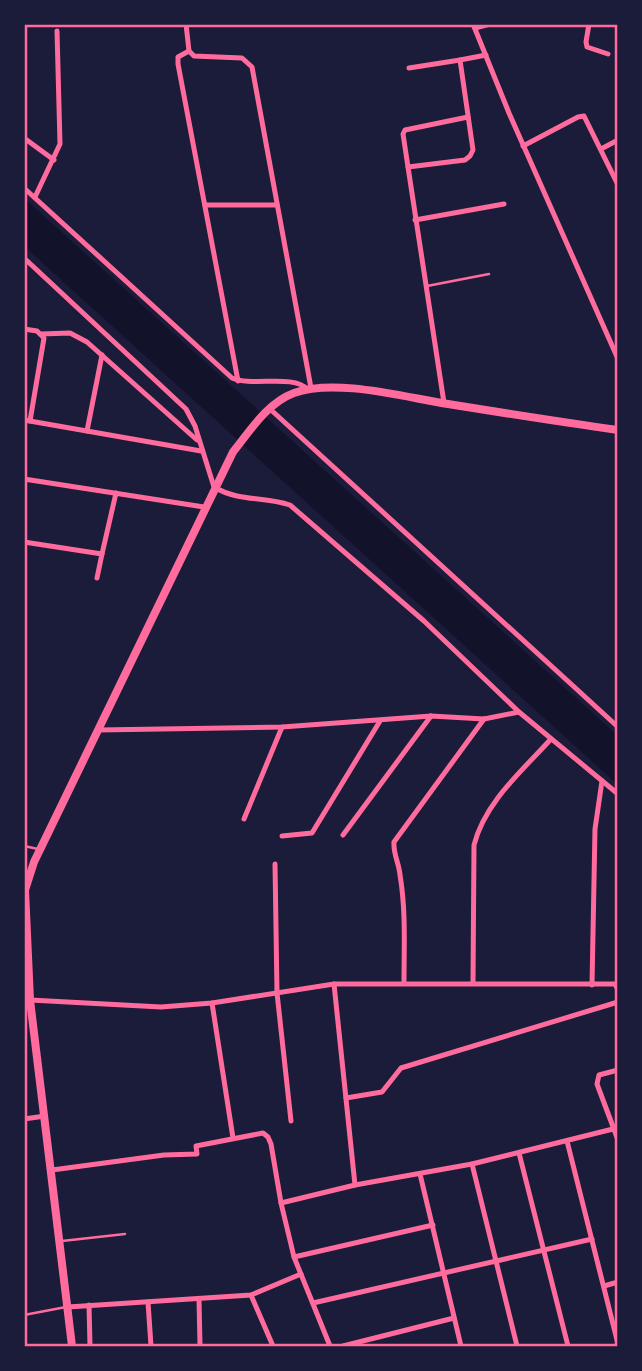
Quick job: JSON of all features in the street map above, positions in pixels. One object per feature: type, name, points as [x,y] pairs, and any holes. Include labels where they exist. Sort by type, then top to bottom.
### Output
[{"type":"main road","points":[[72,1346],[45,1116],[27,1000],[27,880],[204,507],[233,452],[268,411],[292,394],[309,389],[339,387],[618,430]]},
{"type":"street","points":[[186,24],[189,51]]},
{"type":"street","points":[[490,24],[474,26],[523,146],[618,359]]},
{"type":"street","points":[[589,24],[587,47],[608,54]]},
{"type":"street","points":[[35,197],[59,150],[61,135],[57,31]]},
{"type":"street","points":[[189,51],[200,58],[242,58],[252,67],[309,389]]},
{"type":"street","points":[[189,51],[178,57],[178,64],[238,381]]},
{"type":"street","points":[[409,68],[486,55]]},
{"type":"street","points":[[408,167],[465,160],[473,150],[460,60]]},
{"type":"street","points":[[523,146],[584,116],[618,185]]},
{"type":"street","points":[[444,403],[424,286],[403,134],[405,130],[468,117]]},
{"type":"street","points":[[24,138],[54,160]]},
{"type":"street","points":[[601,149],[618,140]]},
{"type":"street","points":[[24,188],[232,378],[238,381],[296,382],[309,389]]},
{"type":"street","points":[[415,220],[503,204]]},
{"type":"street","points":[[205,205],[277,205]]},
{"type":"street","points":[[24,258],[186,410],[195,426],[214,487],[228,495],[274,500],[290,505],[424,621],[519,712],[618,794]]},
{"type":"street","points":[[24,329],[41,334],[70,333],[87,342],[199,442]]},
{"type":"street","points":[[41,334],[44,338],[27,420],[201,451]]},
{"type":"street","points":[[87,431],[102,355]]},
{"type":"street","points":[[268,411],[618,727]]},
{"type":"street","points":[[24,479],[204,507]]},
{"type":"street","points":[[97,578],[116,493]]},
{"type":"street","points":[[24,542],[102,554]]},
{"type":"street","points":[[98,730],[282,727],[431,716],[484,719],[519,712]]},
{"type":"street","points":[[343,835],[431,716]]},
{"type":"street","points":[[404,982],[403,909],[394,842],[484,719]]},
{"type":"street","points":[[282,836],[312,833],[380,721]]},
{"type":"street","points":[[244,818],[282,727]]},
{"type":"street","points":[[473,983],[474,845],[479,826],[493,804],[551,739]]},
{"type":"street","points":[[592,985],[595,829],[602,781]]},
{"type":"street","points":[[275,864],[277,993],[291,1121]]},
{"type":"street","points":[[27,1000],[161,1007],[212,1003],[334,984],[404,982],[615,984],[618,990]]},
{"type":"street","points":[[334,984],[355,1185]]},
{"type":"street","points":[[346,1098],[382,1092],[401,1068],[618,1002]]},
{"type":"street","points":[[212,1003],[233,1138]]},
{"type":"street","points":[[618,1070],[599,1075],[597,1084],[618,1140]]},
{"type":"street","points":[[24,1119],[45,1116]]},
{"type":"street","points":[[281,1203],[355,1185],[472,1164],[613,1129]]},
{"type":"street","points":[[51,1170],[144,1157],[197,1154],[196,1146],[263,1133],[268,1137],[294,1257],[330,1346]]},
{"type":"street","points":[[567,1141],[615,1319],[618,1344]]},
{"type":"street","points":[[519,1153],[568,1346]]},
{"type":"street","points":[[472,1164],[517,1346]]},
{"type":"street","points":[[420,1174],[461,1346]]},
{"type":"street","points":[[294,1257],[433,1225]]},
{"type":"street","points":[[313,1303],[592,1239]]},
{"type":"street","points":[[68,1307],[251,1295],[301,1274]]},
{"type":"street","points":[[604,1286],[618,1282]]},
{"type":"street","points":[[251,1295],[274,1346]]},
{"type":"street","points":[[199,1299],[200,1346]]},
{"type":"street","points":[[148,1302],[150,1346]]},
{"type":"street","points":[[89,1306],[90,1346]]},
{"type":"street","points":[[343,1346],[454,1318]]},
{"type":"lane","points":[[424,286],[489,274]]},
{"type":"lane","points":[[24,846],[41,849]]},
{"type":"lane","points":[[60,1241],[125,1234]]},
{"type":"lane","points":[[24,1315],[68,1307]]},
{"type":"shaded area","points":[[24,198],[617,735],[617,784],[25,247]]}]
